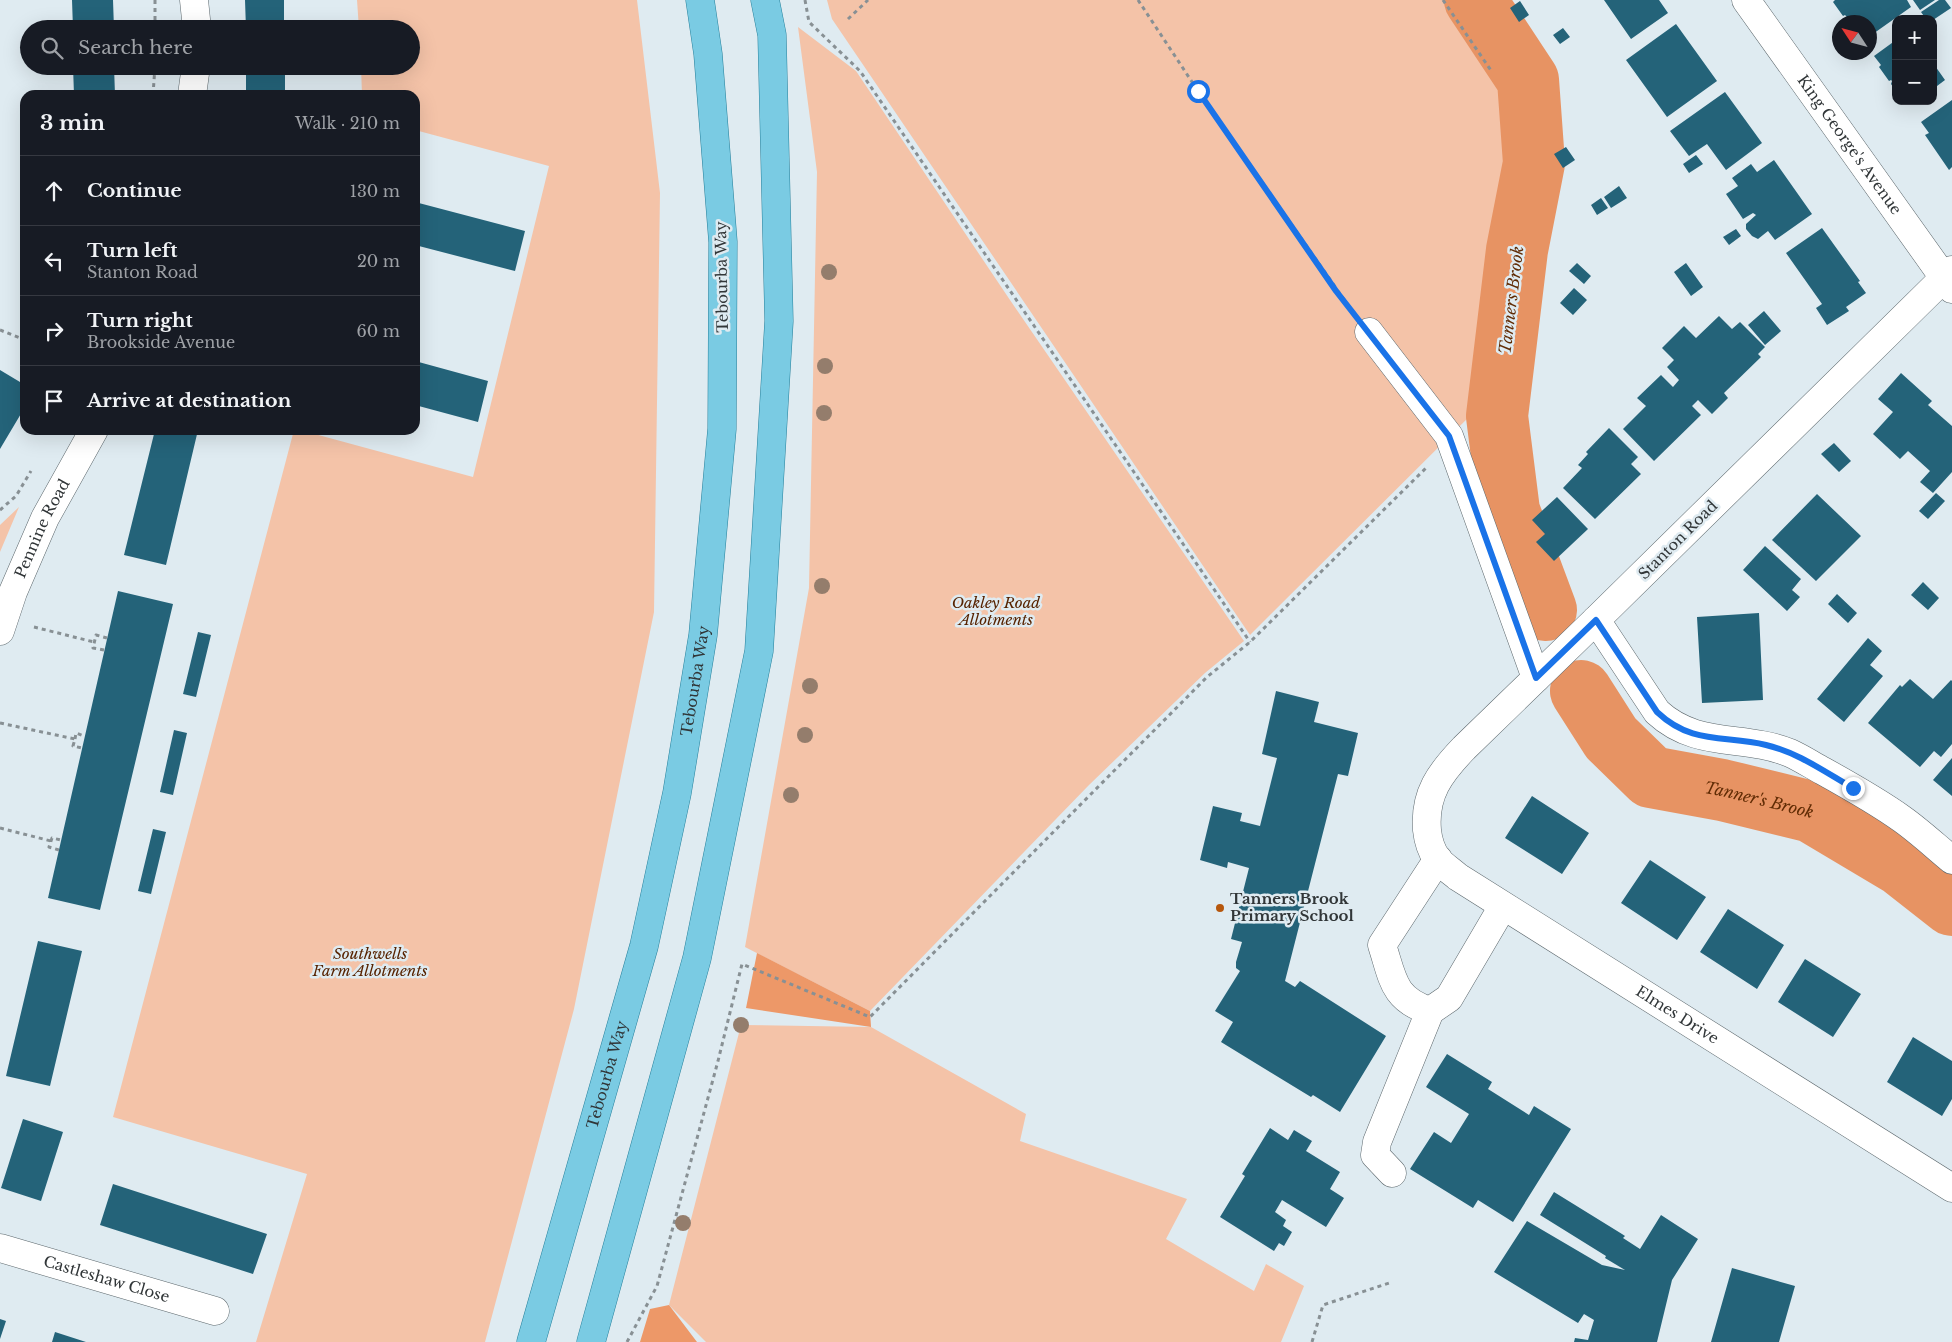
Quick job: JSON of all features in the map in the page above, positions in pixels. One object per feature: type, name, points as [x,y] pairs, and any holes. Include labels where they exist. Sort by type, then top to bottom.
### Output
[{"type":"main road","name":"Tebourba Way","points":[[531,1342],[644,946],[677,793],[702,635],[722,429],[723,242],[708,54],[700,0]]},
{"type":"main road","points":[[591,1342],[696,958],[759,651],[779,322],[772,35],[765,0]]},
{"type":"street","points":[[194,0],[196,20]]},
{"type":"street","name":"King George's Avenue","points":[[1746,0],[1949,279]]},
{"type":"street","points":[[193,90],[195,75]]},
{"type":"street","name":"Stanton Road","points":[[1427,823],[1430,796],[1448,765],[1949,279]]},
{"type":"street","points":[[1369,332],[1432,412],[1452,442],[1536,678]]},
{"type":"street","name":"Pennine Road","points":[[2,625],[13,592],[45,518],[91,435]]},
{"type":"street","points":[[1596,620],[1657,712],[1670,724],[1687,732],[1705,737],[1766,745],[1790,753],[1884,807],[1952,860]]},
{"type":"street","name":"Elmes Drive","points":[[1427,823],[1428,842],[1438,859],[1458,877],[1952,1188]]},
{"type":"street","points":[[1430,1011],[1413,1005],[1397,989],[1382,945],[1438,859]]},
{"type":"street","points":[[1392,1173],[1376,1155],[1376,1142],[1430,1011],[1449,998],[1504,906]]},
{"type":"street","name":"Castleshaw Close","points":[[0,1248],[215,1311]]},
{"type":"path","points":[[155,0],[155,20]]},
{"type":"path","points":[[805,0],[809,22],[860,71],[1250,642]]},
{"type":"path","points":[[848,19],[868,0]]},
{"type":"path","points":[[1138,0],[1198,91],[1331,283],[1369,332]]},
{"type":"path","points":[[1443,0],[1492,72]]},
{"type":"path","points":[[153,90],[154,75]]},
{"type":"path","points":[[0,330],[20,338]]},
{"type":"path","points":[[627,1342],[658,1286],[742,964],[870,1017],[1207,676],[1250,642],[1452,442]]},
{"type":"path","points":[[0,510],[16,496],[33,469]]},
{"type":"path","points":[[2,625],[94,642]]},
{"type":"path","points":[[104,650],[93,648],[94,642],[96,635],[107,638]]},
{"type":"path","points":[[0,723],[75,739]]},
{"type":"path","points":[[82,748],[73,746],[76,733],[84,736]]},
{"type":"path","points":[[0,828],[51,841],[52,838],[61,840]]},
{"type":"path","points":[[51,841],[50,847],[59,850]]},
{"type":"path","points":[[1312,1342],[1323,1305],[1389,1283]]},
{"type":"green space","name":"Southwells Farm Allotments","points":[[357,0],[637,0],[660,193],[654,612],[574,1009],[485,1342],[256,1342],[307,1174],[113,1117],[293,435],[318,435],[473,477],[549,166],[420,131],[420,90],[362,90],[361,75],[420,75],[420,20],[358,20]]},
{"type":"green space","points":[[827,0],[1458,0],[1508,74],[1505,158],[1495,241],[1484,402],[1250,635],[832,19]]},
{"type":"green space","name":"Oakley Road Allotments","points":[[798,27],[856,71],[1010,300],[1244,641],[1205,673],[1089,785],[870,1011],[745,947],[809,588],[817,172]]},
{"type":"green space","points":[[19,507],[0,552],[0,525]]},
{"type":"green space","points":[[741,1025],[871,1027],[1026,1114],[1020,1141],[1187,1199],[1166,1239],[1254,1291],[1266,1264],[1304,1286],[1281,1342],[706,1342],[669,1305]]},
{"type":"shaded area","points":[[757,953],[870,1011],[871,1027],[746,1008]]},
{"type":"shaded area","points":[[669,1305],[697,1342],[640,1342],[650,1309]]},
{"type":"building","points":[[72,0],[113,0],[114,20],[73,20]]},
{"type":"building","points":[[245,0],[284,0],[284,20],[246,20]]},
{"type":"building","points":[[1604,0],[1659,0],[1668,13],[1631,39]]},
{"type":"building","points":[[1835,0],[1907,0],[1911,7],[1900,15],[1892,15],[1892,20],[1877,31],[1877,15],[1842,15],[1833,2]]},
{"type":"building","points":[[1913,0],[1935,0],[1920,10]]},
{"type":"building","points":[[1939,0],[1945,0],[1951,8],[1937,17],[1937,15],[1923,15],[1921,12]]},
{"type":"building","points":[[1520,1],[1529,15],[1519,22],[1510,8]]},
{"type":"building","points":[[1676,24],[1717,81],[1667,117],[1626,60]]},
{"type":"building","points":[[1563,28],[1570,37],[1560,44],[1553,35]]},
{"type":"building","points":[[1892,43],[1892,81],[1889,81],[1879,67],[1881,65],[1877,60],[1877,54]]},
{"type":"building","points":[[1937,69],[1945,80],[1937,86]]},
{"type":"building","points":[[73,75],[114,75],[115,90],[74,90]]},
{"type":"building","points":[[246,75],[285,75],[285,90],[246,90]]},
{"type":"building","points":[[1725,92],[1762,143],[1726,170],[1707,144],[1689,156],[1670,131]]},
{"type":"building","points":[[1952,100],[1952,167],[1949,170],[1925,135],[1929,133],[1921,122]]},
{"type":"building","points":[[1566,147],[1575,160],[1563,168],[1554,154]]},
{"type":"building","points":[[1696,155],[1703,164],[1689,173],[1683,164]]},
{"type":"building","points":[[1774,160],[1812,214],[1775,240],[1768,231],[1758,239],[1752,236],[1746,229],[1746,224],[1756,215],[1753,213],[1743,219],[1726,194],[1738,186],[1732,178],[1751,164],[1757,172]]},
{"type":"building","points":[[1619,186],[1627,198],[1611,208],[1604,197]]},
{"type":"building","points":[[1601,198],[1608,208],[1597,215],[1591,205]]},
{"type":"building","points":[[420,203],[525,231],[515,271],[420,246]]},
{"type":"building","points":[[1822,228],[1860,281],[1858,282],[1866,293],[1846,307],[1849,311],[1827,325],[1816,308],[1822,304],[1786,253]]},
{"type":"building","points":[[1736,229],[1741,236],[1729,245],[1723,237]]},
{"type":"building","points":[[1577,263],[1591,276],[1584,284],[1569,271]]},
{"type":"building","points":[[1686,263],[1703,287],[1691,296],[1674,272]]},
{"type":"building","points":[[1574,288],[1587,300],[1573,315],[1560,303]]},
{"type":"building","points":[[1764,311],[1781,331],[1765,345],[1748,325]]},
{"type":"building","points":[[1719,316],[1732,329],[1740,322],[1765,347],[1758,354],[1761,357],[1724,393],[1728,398],[1712,414],[1698,400],[1692,406],[1701,415],[1654,461],[1623,429],[1646,406],[1637,398],[1661,375],[1673,387],[1679,380],[1667,367],[1674,360],[1662,348],[1684,326],[1696,338]]},
{"type":"building","points":[[420,362],[488,381],[478,422],[420,406]]},
{"type":"building","points":[[0,370],[20,382],[20,415],[0,449]]},
{"type":"building","points":[[1901,373],[1932,401],[1928,405],[1952,426],[1952,472],[1933,493],[1920,482],[1930,471],[1908,451],[1900,459],[1873,434],[1893,412],[1878,399]]},
{"type":"building","points":[[1609,428],[1638,457],[1631,464],[1641,474],[1595,519],[1563,488],[1582,468],[1578,465],[1588,454],[1586,452]]},
{"type":"building","points":[[154,435],[197,435],[166,565],[124,555]]},
{"type":"building","points":[[1834,443],[1851,461],[1839,472],[1821,454]]},
{"type":"building","points":[[1936,493],[1945,501],[1928,519],[1919,511]]},
{"type":"building","points":[[1817,494],[1861,536],[1816,581],[1772,540]]},
{"type":"building","points":[[1557,497],[1588,529],[1554,561],[1536,542],[1545,534],[1532,520]]},
{"type":"building","points":[[1765,546],[1801,579],[1792,590],[1800,597],[1787,611],[1743,570]]},
{"type":"building","points":[[1923,582],[1939,598],[1928,610],[1911,595]]},
{"type":"building","points":[[118,591],[173,604],[100,910],[48,898]]},
{"type":"building","points":[[1837,594],[1857,613],[1848,623],[1828,604]]},
{"type":"building","points":[[1759,613],[1763,700],[1702,703],[1697,617]]},
{"type":"building","points":[[198,632],[211,635],[196,697],[183,694]]},
{"type":"building","points":[[1868,638],[1882,651],[1870,665],[1883,676],[1844,722],[1817,699]]},
{"type":"building","points":[[1910,679],[1933,699],[1952,681],[1952,744],[1941,757],[1934,751],[1920,767],[1868,723],[1900,685],[1902,687]]},
{"type":"building","points":[[1276,691],[1319,702],[1314,722],[1358,733],[1348,776],[1338,774],[1285,981],[1295,987],[1300,981],[1386,1036],[1340,1112],[1313,1095],[1311,1097],[1221,1042],[1233,1022],[1215,1011],[1240,971],[1236,968],[1236,962],[1242,942],[1231,939],[1249,868],[1228,862],[1227,868],[1200,860],[1213,806],[1242,813],[1240,821],[1260,826],[1277,758],[1262,754]]},
{"type":"building","points":[[174,730],[187,733],[173,795],[160,792]]},
{"type":"building","points":[[1952,758],[1952,796],[1933,780]]},
{"type":"building","points":[[1532,796],[1589,833],[1562,874],[1505,838]]},
{"type":"building","points":[[153,829],[166,832],[151,894],[138,891]]},
{"type":"building","points":[[1650,860],[1706,897],[1677,940],[1621,903]]},
{"type":"building","points":[[1728,909],[1784,945],[1757,989],[1700,952]]},
{"type":"building","points":[[38,941],[82,951],[50,1086],[6,1076]]},
{"type":"building","points":[[1805,959],[1861,994],[1833,1037],[1778,1002]]},
{"type":"building","points":[[1913,1037],[1952,1061],[1952,1099],[1942,1116],[1887,1082]]},
{"type":"building","points":[[1447,1054],[1492,1082],[1488,1089],[1529,1115],[1534,1106],[1571,1129],[1513,1222],[1478,1200],[1473,1208],[1410,1169],[1434,1132],[1451,1143],[1469,1114],[1426,1087]]},
{"type":"building","points":[[23,1119],[63,1132],[41,1201],[1,1188]]},
{"type":"building","points":[[1270,1128],[1288,1140],[1294,1130],[1312,1141],[1306,1151],[1340,1172],[1330,1189],[1344,1198],[1326,1227],[1282,1200],[1275,1212],[1286,1220],[1283,1226],[1292,1232],[1284,1246],[1279,1243],[1274,1251],[1220,1217],[1245,1176],[1242,1174]]},
{"type":"building","points":[[113,1184],[267,1234],[253,1274],[100,1225]]},
{"type":"building","points":[[1554,1192],[1622,1234],[1625,1236],[1623,1238],[1640,1249],[1661,1215],[1698,1239],[1672,1280],[1657,1342],[1574,1342],[1575,1338],[1588,1340],[1594,1320],[1584,1314],[1578,1323],[1494,1272],[1527,1221],[1602,1265],[1625,1270],[1540,1215]]},
{"type":"building","points":[[1732,1268],[1795,1286],[1779,1342],[1711,1342]]},
{"type":"building","points":[[0,1319],[6,1321],[0,1339]]},
{"type":"building","points":[[55,1332],[86,1342],[52,1342]]},
{"type":"waterway","name":"Tanners Brook","points":[[1475,0],[1528,80],[1534,163],[1517,250],[1497,416],[1509,511],[1546,610]]},
{"type":"waterway","name":"Tanner's Brook","points":[[1581,691],[1611,738],[1651,777],[1722,790],[1812,812],[1901,865],[1952,905]]},
{"type":"place","name":"Tanners Brook Primary School","points":[[1220,908]]},
{"type":"route","points":[[1198,91],[1336,291],[1408,380],[1449,436],[1536,678],[1596,620],[1646,692],[1657,712],[1670,724],[1687,732],[1705,737],[1766,745],[1790,753],[1853,788]]}]
